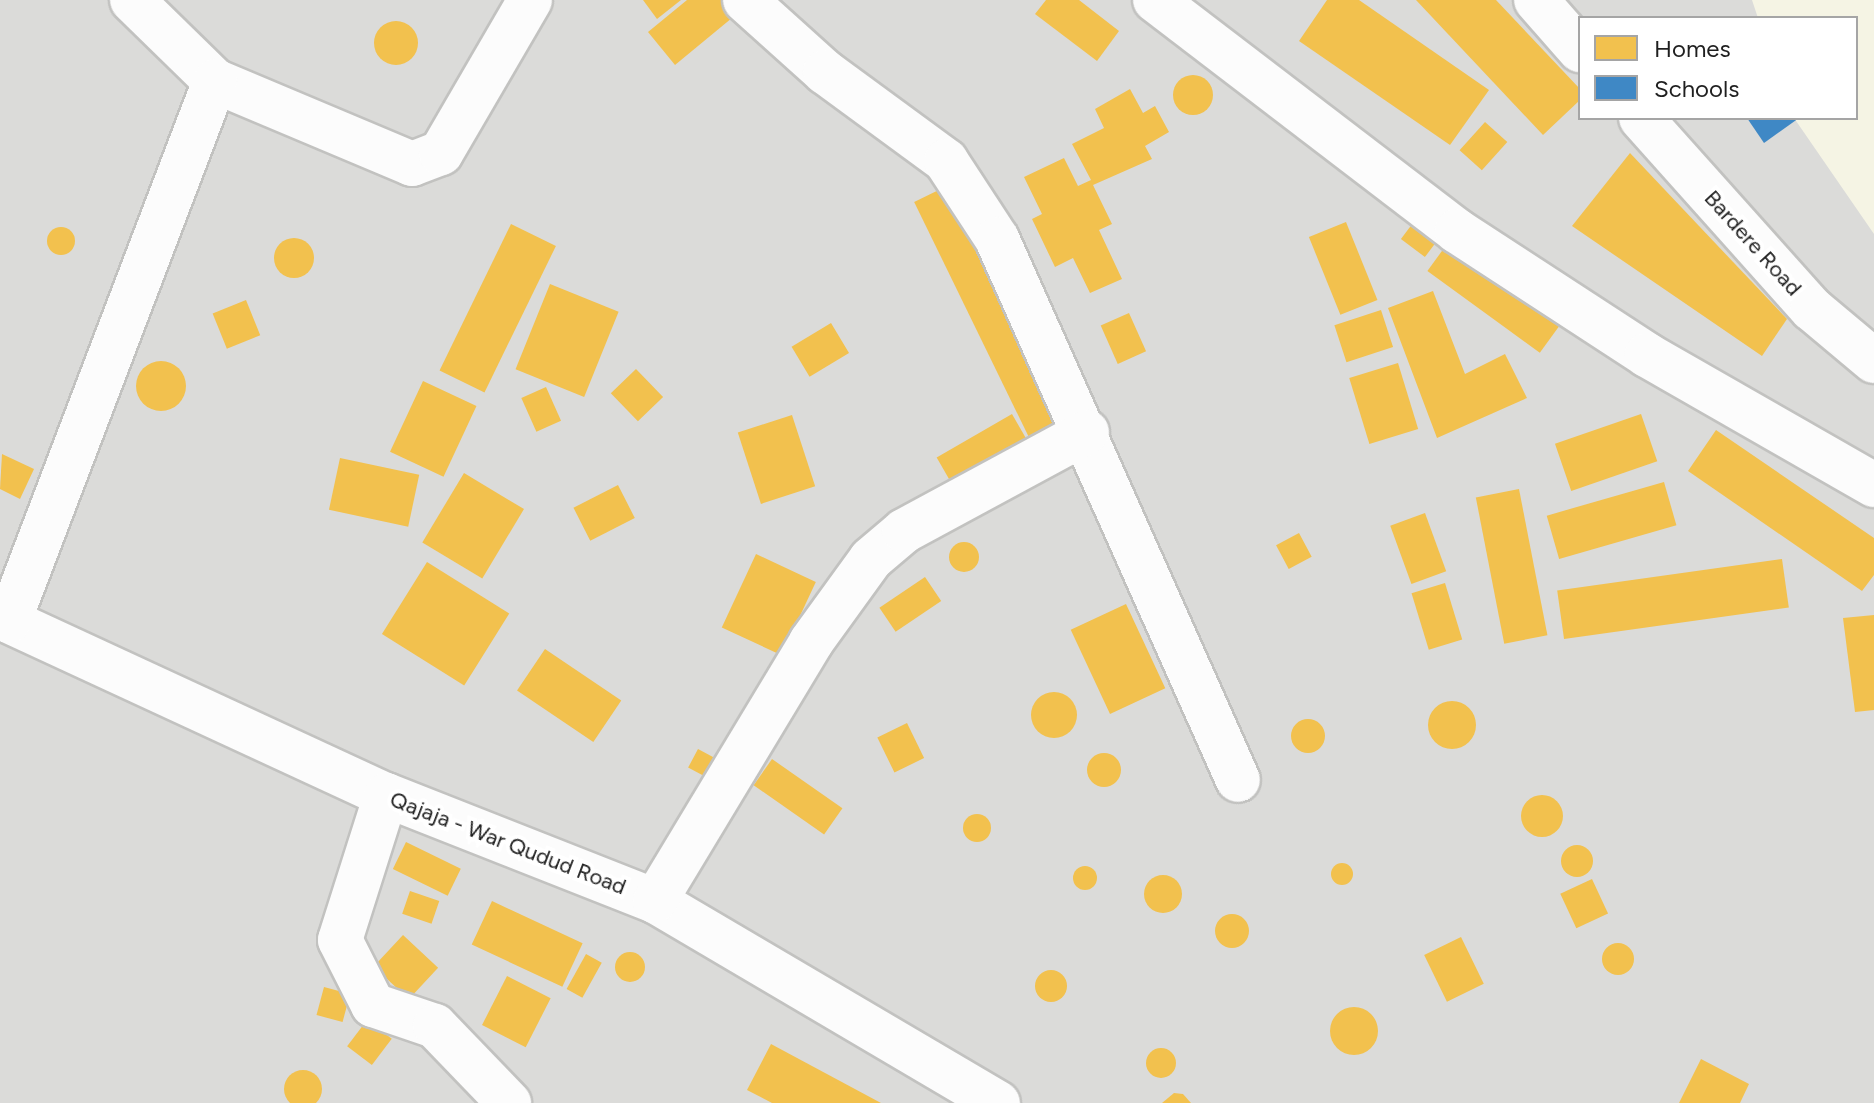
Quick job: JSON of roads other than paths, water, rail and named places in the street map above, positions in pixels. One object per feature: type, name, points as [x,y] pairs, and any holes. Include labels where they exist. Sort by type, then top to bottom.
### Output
[{"type":"street","points":[[132,0],[215,81],[412,164],[441,153],[530,0]]},
{"type":"street","points":[[745,0],[825,72],[946,161],[1024,285],[1087,432],[1111,503],[1238,780]]},
{"type":"street","points":[[1155,0],[1457,231],[1647,355],[1874,485]]},
{"type":"street","points":[[1536,0],[1578,48]]},
{"type":"street","points":[[4,619],[215,81]]},
{"type":"street","name":"Bardere Road","points":[[1643,120],[1812,309],[1874,361]]},
{"type":"street","points":[[655,901],[811,642],[871,559],[904,531],[1087,432]]},
{"type":"street","name":"Qajaja - War Qudud Road","points":[[4,619],[386,795],[655,901],[998,1103]]},
{"type":"street","points":[[386,795],[340,940],[373,1005],[435,1026],[509,1103]]}]
